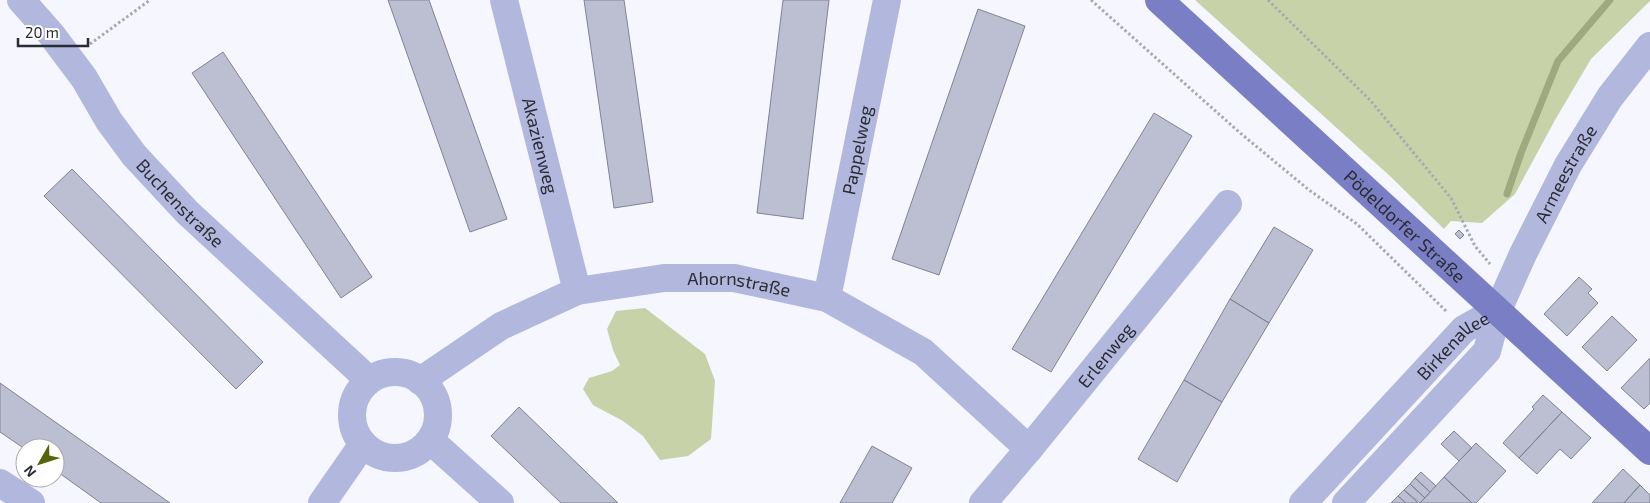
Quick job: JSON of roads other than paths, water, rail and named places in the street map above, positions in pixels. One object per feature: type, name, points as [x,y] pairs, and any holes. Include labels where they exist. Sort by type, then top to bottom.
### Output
[{"type":"main road","name":"Pödeldorfer Straße","points":[[1159,0],[1503,298],[1650,451]]},
{"type":"street","name":"Buchenstraße","points":[[20,0],[51,34],[84,78],[109,121],[134,155],[187,212],[369,380]]},
{"type":"street","name":"Akazienweg","points":[[504,0],[577,291]]},
{"type":"street","name":"Pappelweg","points":[[826,298],[887,0]]},
{"type":"street","name":"Armeestraße","points":[[1503,298],[1568,165],[1610,97],[1650,46]]},
{"type":"street","name":"Erlenweg","points":[[983,503],[1228,204]]},
{"type":"street","name":"Ahornstraße","points":[[420,381],[501,326],[577,291],[664,278],[734,278],[826,298],[923,352],[1029,449]]},
{"type":"street","name":"Birkenallee","points":[[1303,503],[1464,329],[1503,298]]},
{"type":"street","name":"Birkenallee","points":[[1346,503],[1487,352],[1503,298]]},
{"type":"street","points":[[393,372],[407,374],[420,381],[427,387],[437,409],[436,427],[430,440],[418,450],[405,457],[390,458],[376,453],[363,444],[357,436],[352,422],[352,406],[358,392],[369,380],[378,375],[393,372]]},
{"type":"street","points":[[430,440],[500,503]]},
{"type":"street","points":[[322,503],[363,444]]},
{"type":"street","points":[[0,483],[31,503]]},
{"type":"waterway","points":[[1507,194],[1521,153],[1558,61],[1610,0]]}]
